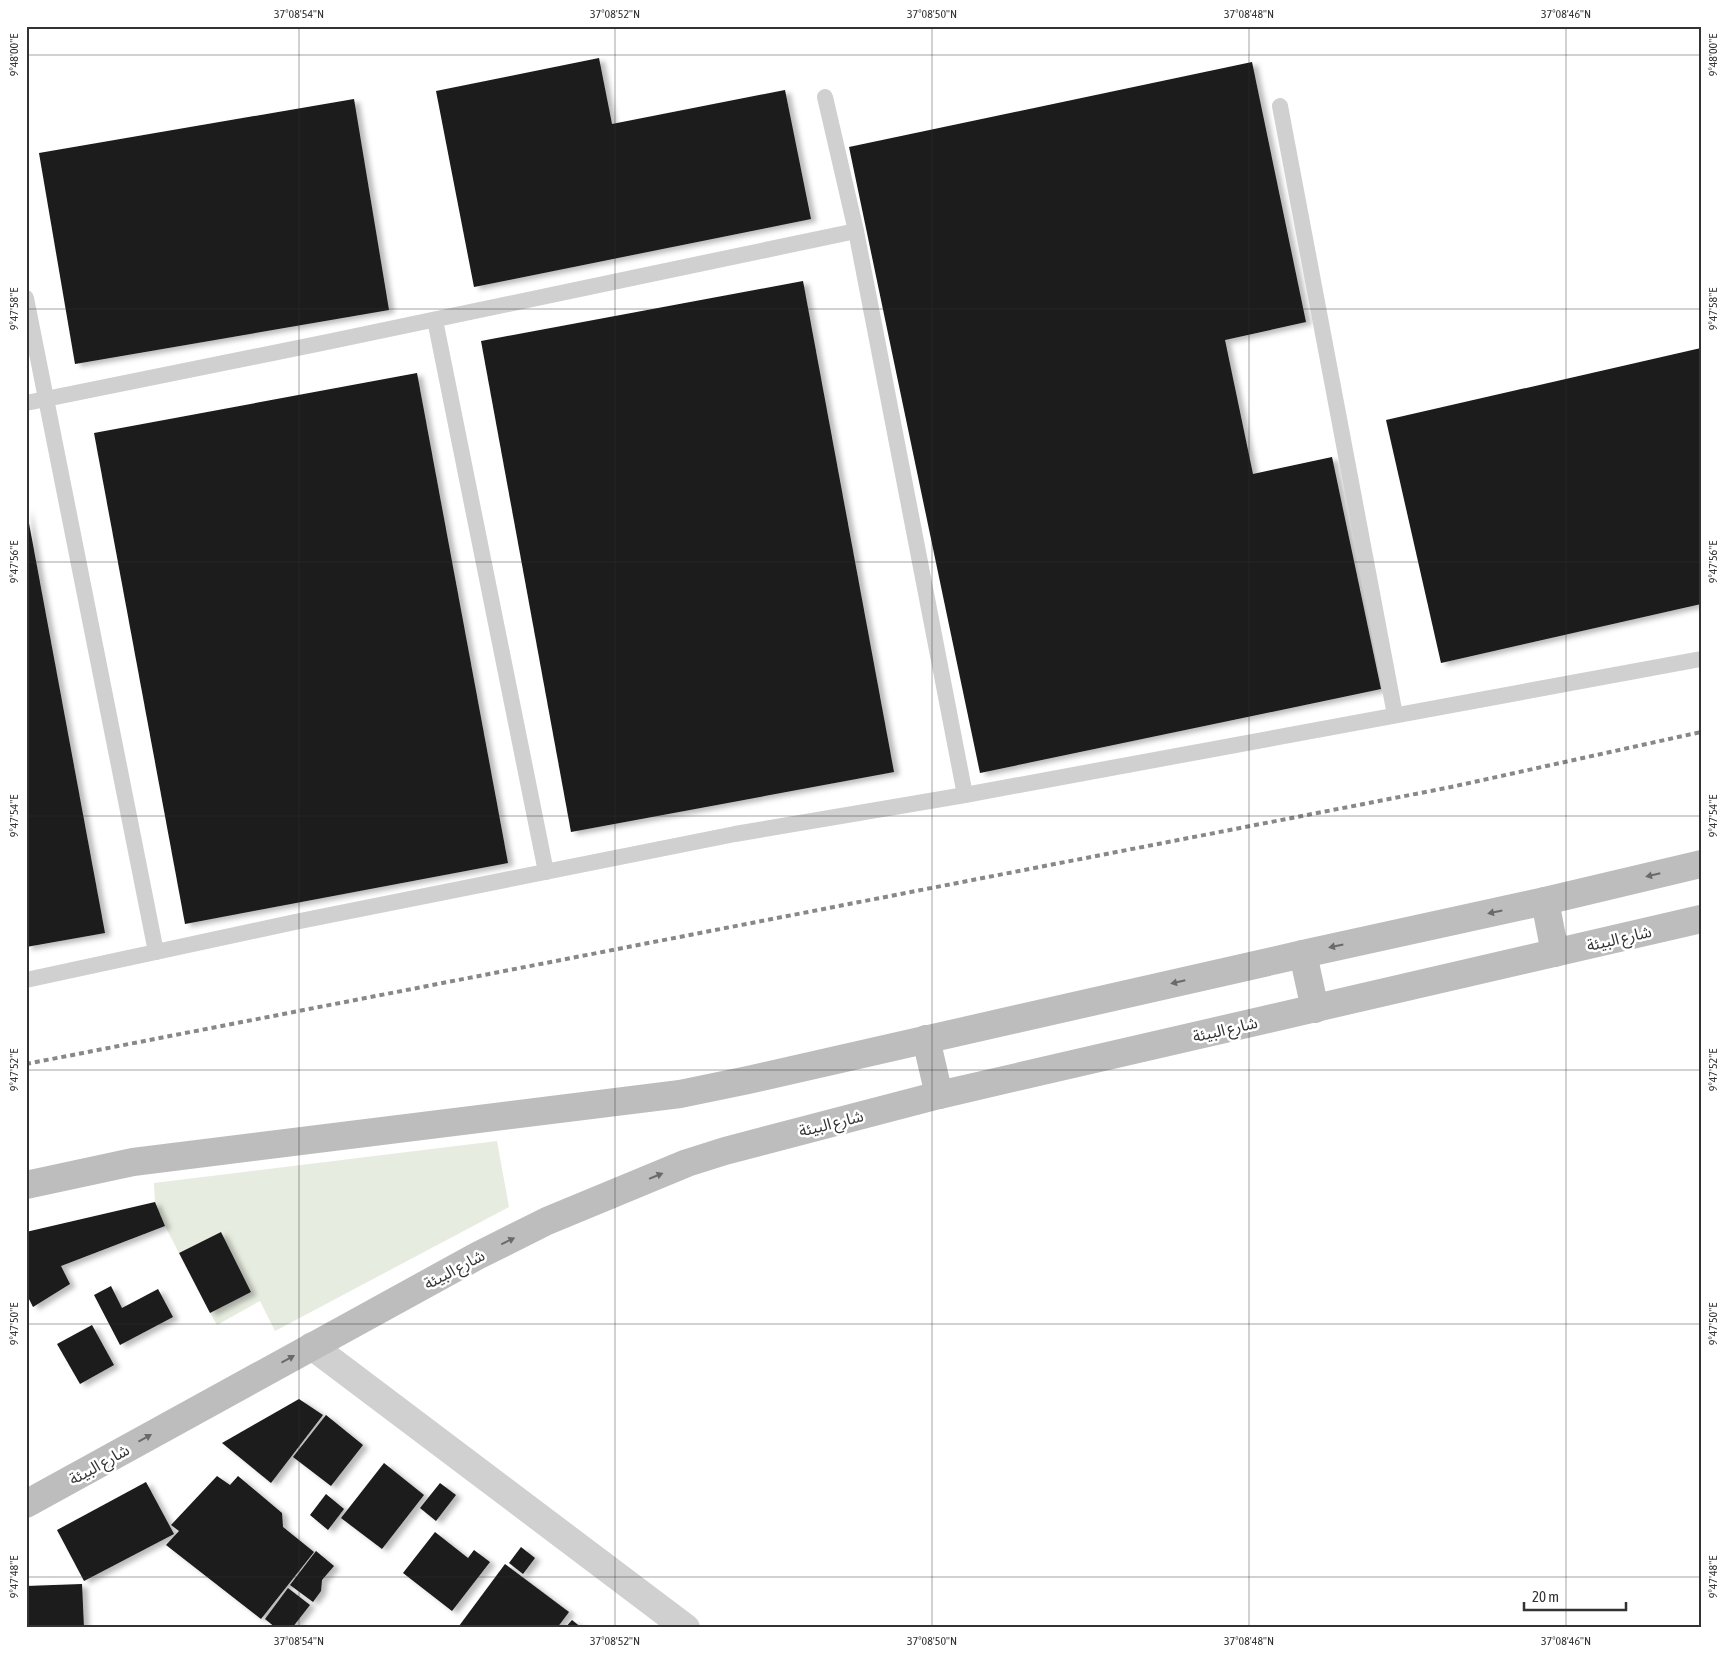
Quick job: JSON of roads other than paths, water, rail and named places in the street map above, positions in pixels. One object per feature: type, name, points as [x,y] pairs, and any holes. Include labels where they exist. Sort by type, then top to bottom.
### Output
[{"type":"main road","points":[[26,1184],[133,1162],[680,1094],[1545,901],[1701,864]]},
{"type":"main road","points":[[1545,901],[1556,953]]},
{"type":"main road","name":"شارع البيئة","points":[[26,1504],[477,1256],[538,1226],[687,1163],[725,1150],[939,1095],[1701,919]]},
{"type":"main road","points":[[1303,954],[1315,1008]]},
{"type":"main road","points":[[926,1039],[939,1095]]},
{"type":"street","points":[[312,1346],[686,1628]]},
{"type":"lane","points":[[825,98],[856,231],[965,795]]},
{"type":"lane","points":[[1280,106],[1395,715]]},
{"type":"lane","points":[[26,402],[435,320],[856,231]]},
{"type":"lane","points":[[26,298],[156,952]]},
{"type":"lane","points":[[435,320],[546,872]]},
{"type":"lane","points":[[26,980],[295,922],[735,834],[965,795],[1701,659]]},
{"type":"railway","points":[[26,1064],[1451,787],[1701,732]]}]
